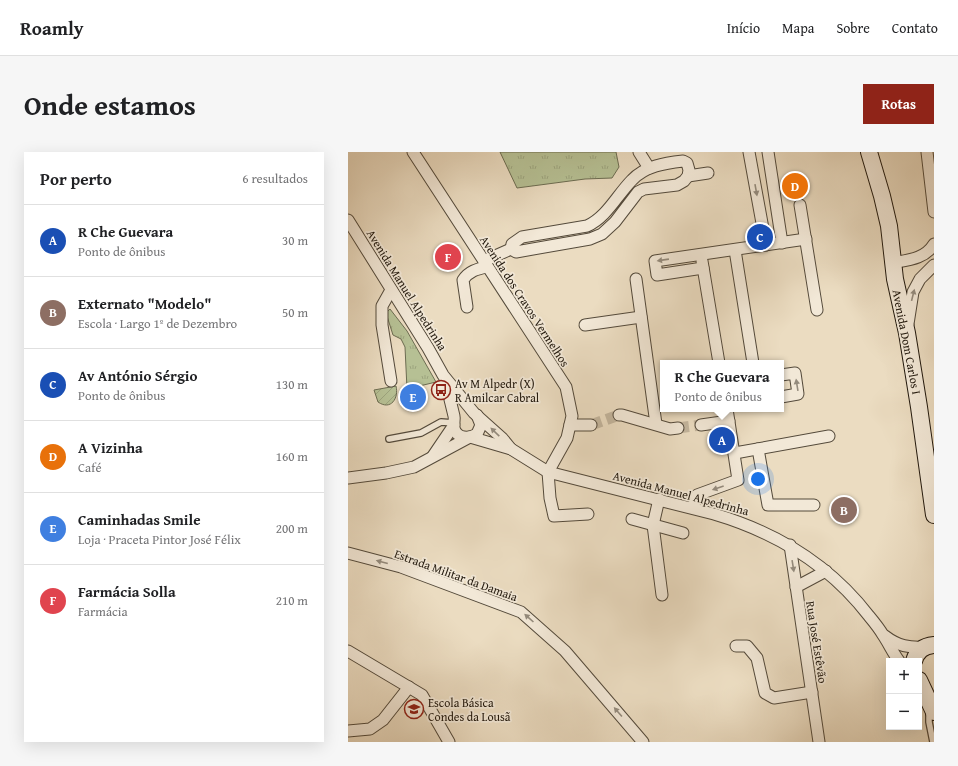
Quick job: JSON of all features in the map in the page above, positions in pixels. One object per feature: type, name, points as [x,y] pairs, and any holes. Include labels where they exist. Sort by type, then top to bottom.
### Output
[{"type":"street","name":"Avenida dos Cravos Vermelhos","points":[[413,152],[566,387],[572,416],[566,438],[548,472]]},
{"type":"street","points":[[639,152],[649,168]]},
{"type":"street","points":[[750,152],[766,245]]},
{"type":"street","points":[[768,152],[782,243]]},
{"type":"street","name":"Avenida Dom Carlos I","points":[[869,152],[882,196],[888,226],[892,263],[907,333],[919,407],[934,515]]},
{"type":"street","points":[[927,152],[934,212]]},
{"type":"street","points":[[467,307],[463,280],[467,274],[511,249],[512,244],[522,237],[587,226],[605,212],[633,179],[649,168],[683,161],[687,163],[689,170],[688,176],[684,181],[677,185],[644,189],[638,192],[615,222],[602,234],[590,239],[516,252],[511,249]]},
{"type":"street","points":[[688,176],[708,173]]},
{"type":"street","points":[[800,205],[817,310]]},
{"type":"street","name":"Avenida Manuel Alpedrinha","points":[[350,227],[428,348],[443,375],[476,414],[502,438],[511,449]]},
{"type":"street","points":[[703,268],[657,274],[655,261],[806,239]]},
{"type":"street","points":[[892,263],[920,257],[931,250],[934,244]]},
{"type":"street","points":[[735,250],[753,360]]},
{"type":"street","points":[[701,255],[718,360]]},
{"type":"street","points":[[907,333],[913,292],[920,279],[934,265]]},
{"type":"street","points":[[636,279],[656,424]]},
{"type":"street","points":[[391,290],[382,306],[382,325],[391,381]]},
{"type":"street","points":[[585,326],[641,317]]},
{"type":"street","points":[[784,375],[795,373],[798,394],[784,396]]},
{"type":"street","name":"Avenida Manuel Alpedrinha","points":[[443,375],[456,432],[459,435],[511,449],[548,472],[659,499],[736,520],[790,545],[826,572],[856,600],[883,634],[898,658]]},
{"type":"street","points":[[348,478],[386,473],[422,463],[477,434],[481,425],[476,414],[465,411],[458,415],[433,456]]},
{"type":"street","points":[[694,508],[697,495],[738,480],[728,412]]},
{"type":"street","points":[[619,415],[622,414],[670,428],[678,428]]},
{"type":"street","points":[[701,425],[729,421]]},
{"type":"street","points":[[570,425],[591,425]]},
{"type":"street","points":[[735,453],[829,436]]},
{"type":"street","points":[[758,449],[768,505],[814,505]]},
{"type":"street","points":[[548,472],[550,498],[554,516],[588,514]]},
{"type":"street","points":[[659,499],[653,525],[662,595]]},
{"type":"street","points":[[632,519],[683,533]]},
{"type":"street","name":"Rua José Estêvão","points":[[790,545],[819,742]]},
{"type":"street","name":"Estrada Militar da Damaia","points":[[348,553],[401,567],[521,612],[565,651],[643,742]]},
{"type":"street","points":[[796,587],[826,572]]},
{"type":"street","name":"Avenida Manuel Alpedrinha","points":[[883,634],[896,643],[911,648],[930,643]]},
{"type":"street","points":[[915,658],[916,655],[930,643]]},
{"type":"street","points":[[736,646],[747,646],[757,658],[765,693],[774,698],[812,692]]},
{"type":"street","points":[[348,651],[422,695],[450,742]]},
{"type":"street","points":[[922,681],[934,685]]},
{"type":"street","points":[[922,685],[932,707]]},
{"type":"street","points":[[348,731],[370,729],[383,720],[409,687]]},
{"type":"lane","points":[[390,439],[421,433],[441,422],[454,422]]},
{"type":"lane","points":[[932,707],[929,722],[933,742]]},
{"type":"green space","points":[[500,152],[616,152],[619,167],[612,178],[585,179],[517,188]]},
{"type":"green space","points":[[390,309],[407,331],[436,382],[407,389],[405,347],[401,339],[393,335],[386,313]]},
{"type":"green space","points":[[396,386],[397,391],[393,402],[387,405],[378,402],[374,390]]},
{"type":"tunnel","points":[[591,425],[619,415]]},
{"type":"tunnel","points":[[678,428],[701,425]]},
{"type":"place","name":"A Vizinha","points":[[795,186]]},
{"type":"place","name":"Av António Sérgio","points":[[760,237]]},
{"type":"place","name":"Farmácia Solla","points":[[448,257]]},
{"type":"place","name":"Av M Alpedr (X) R Amilcar Cabral","points":[[441,390]]},
{"type":"place","name":"Caminhadas Smile","points":[[413,397]]},
{"type":"place","name":"R Che Guevara","points":[[722,440]]},
{"type":"place","name":"Externato \"Modelo\"","points":[[844,510]]},
{"type":"place","name":"Escola Básica Condes da Lousã","points":[[414,709]]}]
